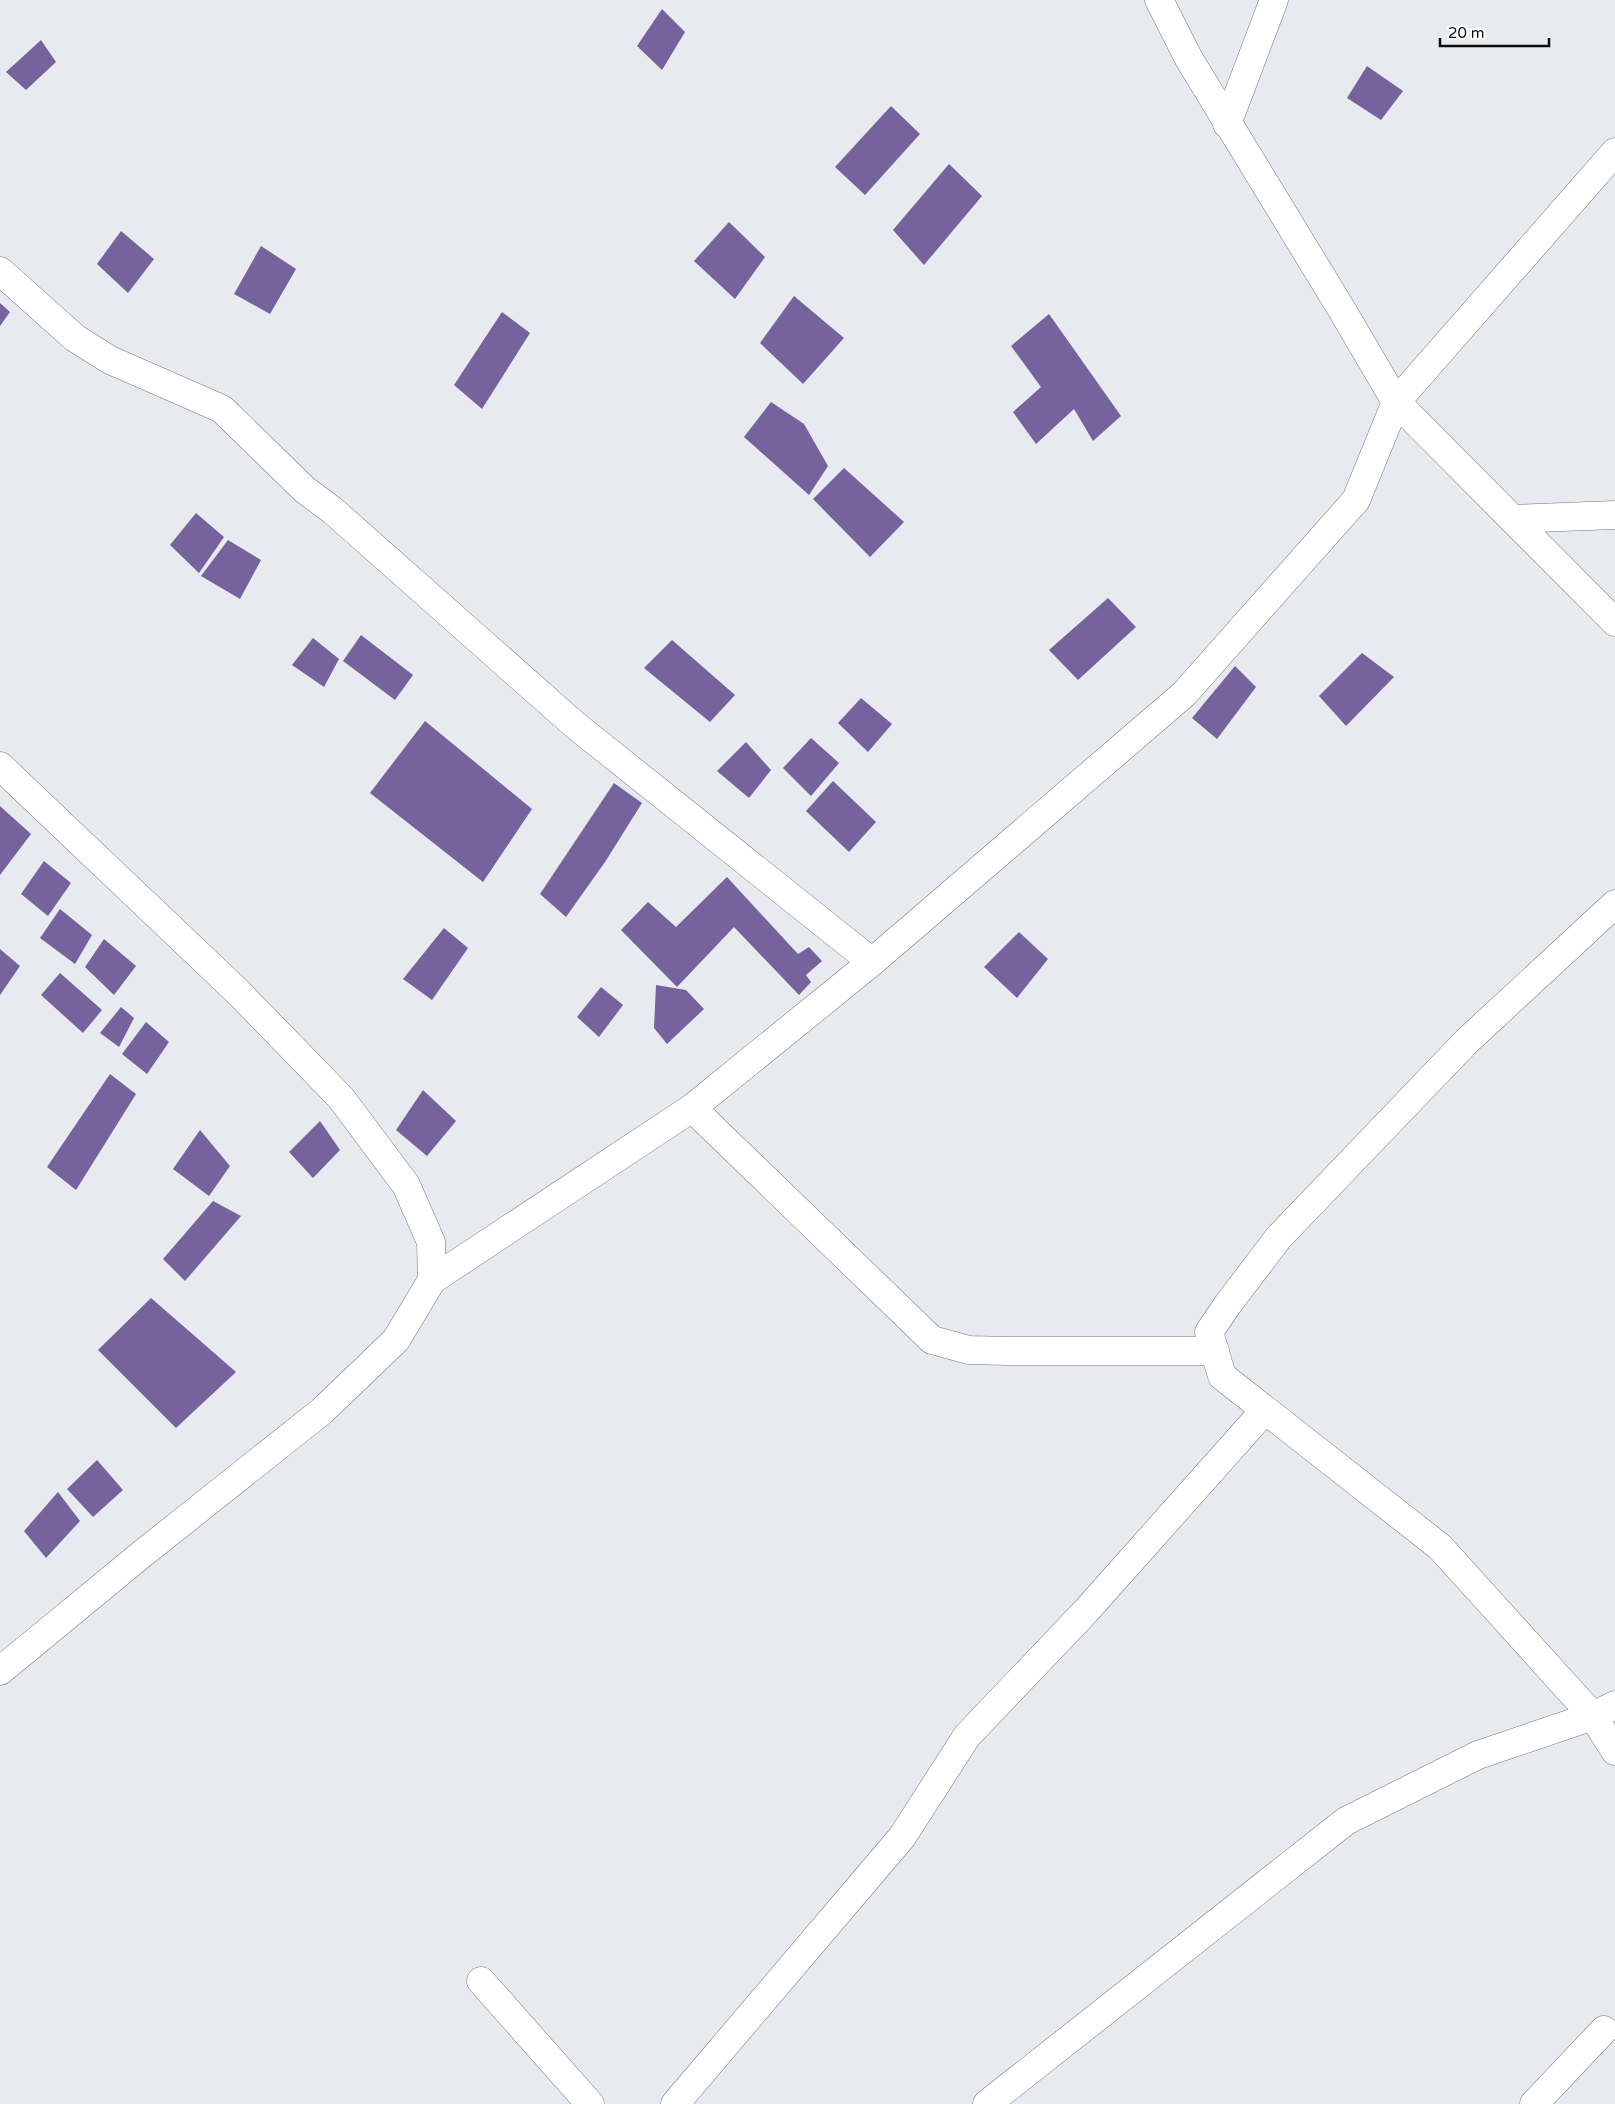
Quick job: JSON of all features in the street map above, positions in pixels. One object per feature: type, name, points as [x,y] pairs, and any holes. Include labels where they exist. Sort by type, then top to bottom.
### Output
[{"type":"street","points":[[1159,0],[1188,59],[1342,310],[1396,402],[1615,622]]},
{"type":"street","points":[[1228,124],[1274,0]]},
{"type":"street","points":[[0,1672],[142,1554],[322,1411],[396,1340],[432,1280],[692,1108],[872,962],[1184,694],[1356,500],[1396,402],[1615,152]]},
{"type":"street","points":[[0,271],[75,338],[110,360],[222,408],[305,490],[332,510],[575,725],[872,962]]},
{"type":"street","points":[[1513,519],[1615,515]]},
{"type":"street","points":[[0,766],[238,992],[341,1098],[406,1185],[431,1242],[432,1280]]},
{"type":"street","points":[[1615,904],[1468,1041],[1279,1237],[1209,1332],[1222,1376],[1440,1547],[1604,1710],[1615,1751]]},
{"type":"street","points":[[692,1108],[932,1340],[969,1350],[1215,1351]]},
{"type":"street","points":[[675,2104],[902,1837],[967,1736],[1086,1611],[1265,1410]]},
{"type":"street","points":[[1005,2099],[1346,1821],[1478,1755],[1604,1710]]},
{"type":"street","points":[[481,1981],[590,2104]]},
{"type":"street","points":[[1534,2104],[1604,2030]]},
{"type":"building","points":[[662,9],[685,32],[662,70],[637,46]]},
{"type":"building","points":[[41,40],[56,62],[26,90],[6,72]]},
{"type":"building","points":[[1367,66],[1403,91],[1381,120],[1347,98]]},
{"type":"building","points":[[891,106],[920,134],[865,195],[835,167]]},
{"type":"building","points":[[949,164],[982,196],[924,265],[893,230]]},
{"type":"building","points":[[729,222],[765,257],[735,299],[694,261]]},
{"type":"building","points":[[121,231],[154,259],[128,293],[97,264]]},
{"type":"building","points":[[261,246],[296,269],[270,314],[234,294]]},
{"type":"building","points":[[794,296],[844,338],[803,384],[760,343]]},
{"type":"building","points":[[0,303],[10,312],[0,326]]},
{"type":"building","points":[[502,312],[530,333],[482,409],[454,385]]},
{"type":"building","points":[[1049,314],[1121,416],[1093,441],[1074,409],[1036,444],[1013,412],[1041,387],[1011,346]]},
{"type":"building","points":[[771,402],[804,424],[828,466],[809,495],[744,437]]},
{"type":"building","points":[[844,468],[904,522],[870,557],[813,499]]},
{"type":"building","points":[[196,513],[224,537],[199,573],[170,545]]},
{"type":"building","points":[[228,540],[261,560],[240,599],[201,576]]},
{"type":"building","points":[[1108,598],[1136,627],[1078,680],[1049,650]]},
{"type":"building","points":[[361,635],[413,675],[395,700],[343,661]]},
{"type":"building","points":[[313,638],[339,659],[324,687],[292,665]]},
{"type":"building","points":[[672,640],[735,695],[710,722],[644,668]]},
{"type":"building","points":[[1362,653],[1394,677],[1346,726],[1319,696]]},
{"type":"building","points":[[1235,666],[1256,687],[1217,739],[1192,718]]},
{"type":"building","points":[[861,698],[892,724],[868,752],[838,723]]},
{"type":"building","points":[[425,721],[532,809],[483,882],[370,793]]},
{"type":"building","points":[[811,738],[839,763],[811,796],[783,768]]},
{"type":"building","points":[[746,742],[771,770],[749,798],[717,771]]},
{"type":"building","points":[[833,781],[876,822],[849,852],[806,811]]},
{"type":"building","points":[[614,783],[642,803],[605,862],[566,917],[540,894]]},
{"type":"building","points":[[0,806],[31,834],[0,875]]},
{"type":"building","points":[[44,861],[71,883],[48,916],[21,894]]},
{"type":"building","points":[[727,877],[798,954],[809,947],[822,961],[806,975],[811,982],[799,995],[734,927],[677,987],[621,930],[648,902],[676,927]]},
{"type":"building","points":[[60,909],[92,935],[75,964],[40,938]]},
{"type":"building","points":[[444,928],[468,948],[432,1000],[403,979]]},
{"type":"building","points":[[1019,932],[1048,959],[1017,998],[984,967]]},
{"type":"building","points":[[104,939],[136,966],[114,995],[85,967]]},
{"type":"building","points":[[0,949],[20,966],[0,995]]},
{"type":"building","points":[[60,973],[102,1010],[83,1033],[41,995]]},
{"type":"building","points":[[656,985],[686,990],[704,1009],[667,1044],[654,1028]]},
{"type":"building","points":[[601,987],[623,1005],[599,1037],[577,1017]]},
{"type":"building","points":[[121,1007],[134,1018],[119,1047],[100,1033]]},
{"type":"building","points":[[146,1022],[169,1042],[147,1074],[122,1054]]},
{"type":"building","points":[[110,1074],[136,1094],[76,1190],[47,1167]]},
{"type":"building","points":[[423,1090],[456,1121],[427,1156],[396,1130]]},
{"type":"building","points":[[320,1121],[340,1150],[313,1178],[289,1152]]},
{"type":"building","points":[[200,1130],[230,1166],[209,1196],[173,1169]]},
{"type":"building","points":[[213,1201],[241,1216],[185,1281],[163,1259]]},
{"type":"building","points":[[151,1298],[236,1372],[176,1428],[98,1350]]},
{"type":"building","points":[[97,1460],[123,1490],[93,1517],[67,1489]]},
{"type":"building","points":[[58,1492],[80,1521],[46,1558],[24,1531]]}]
